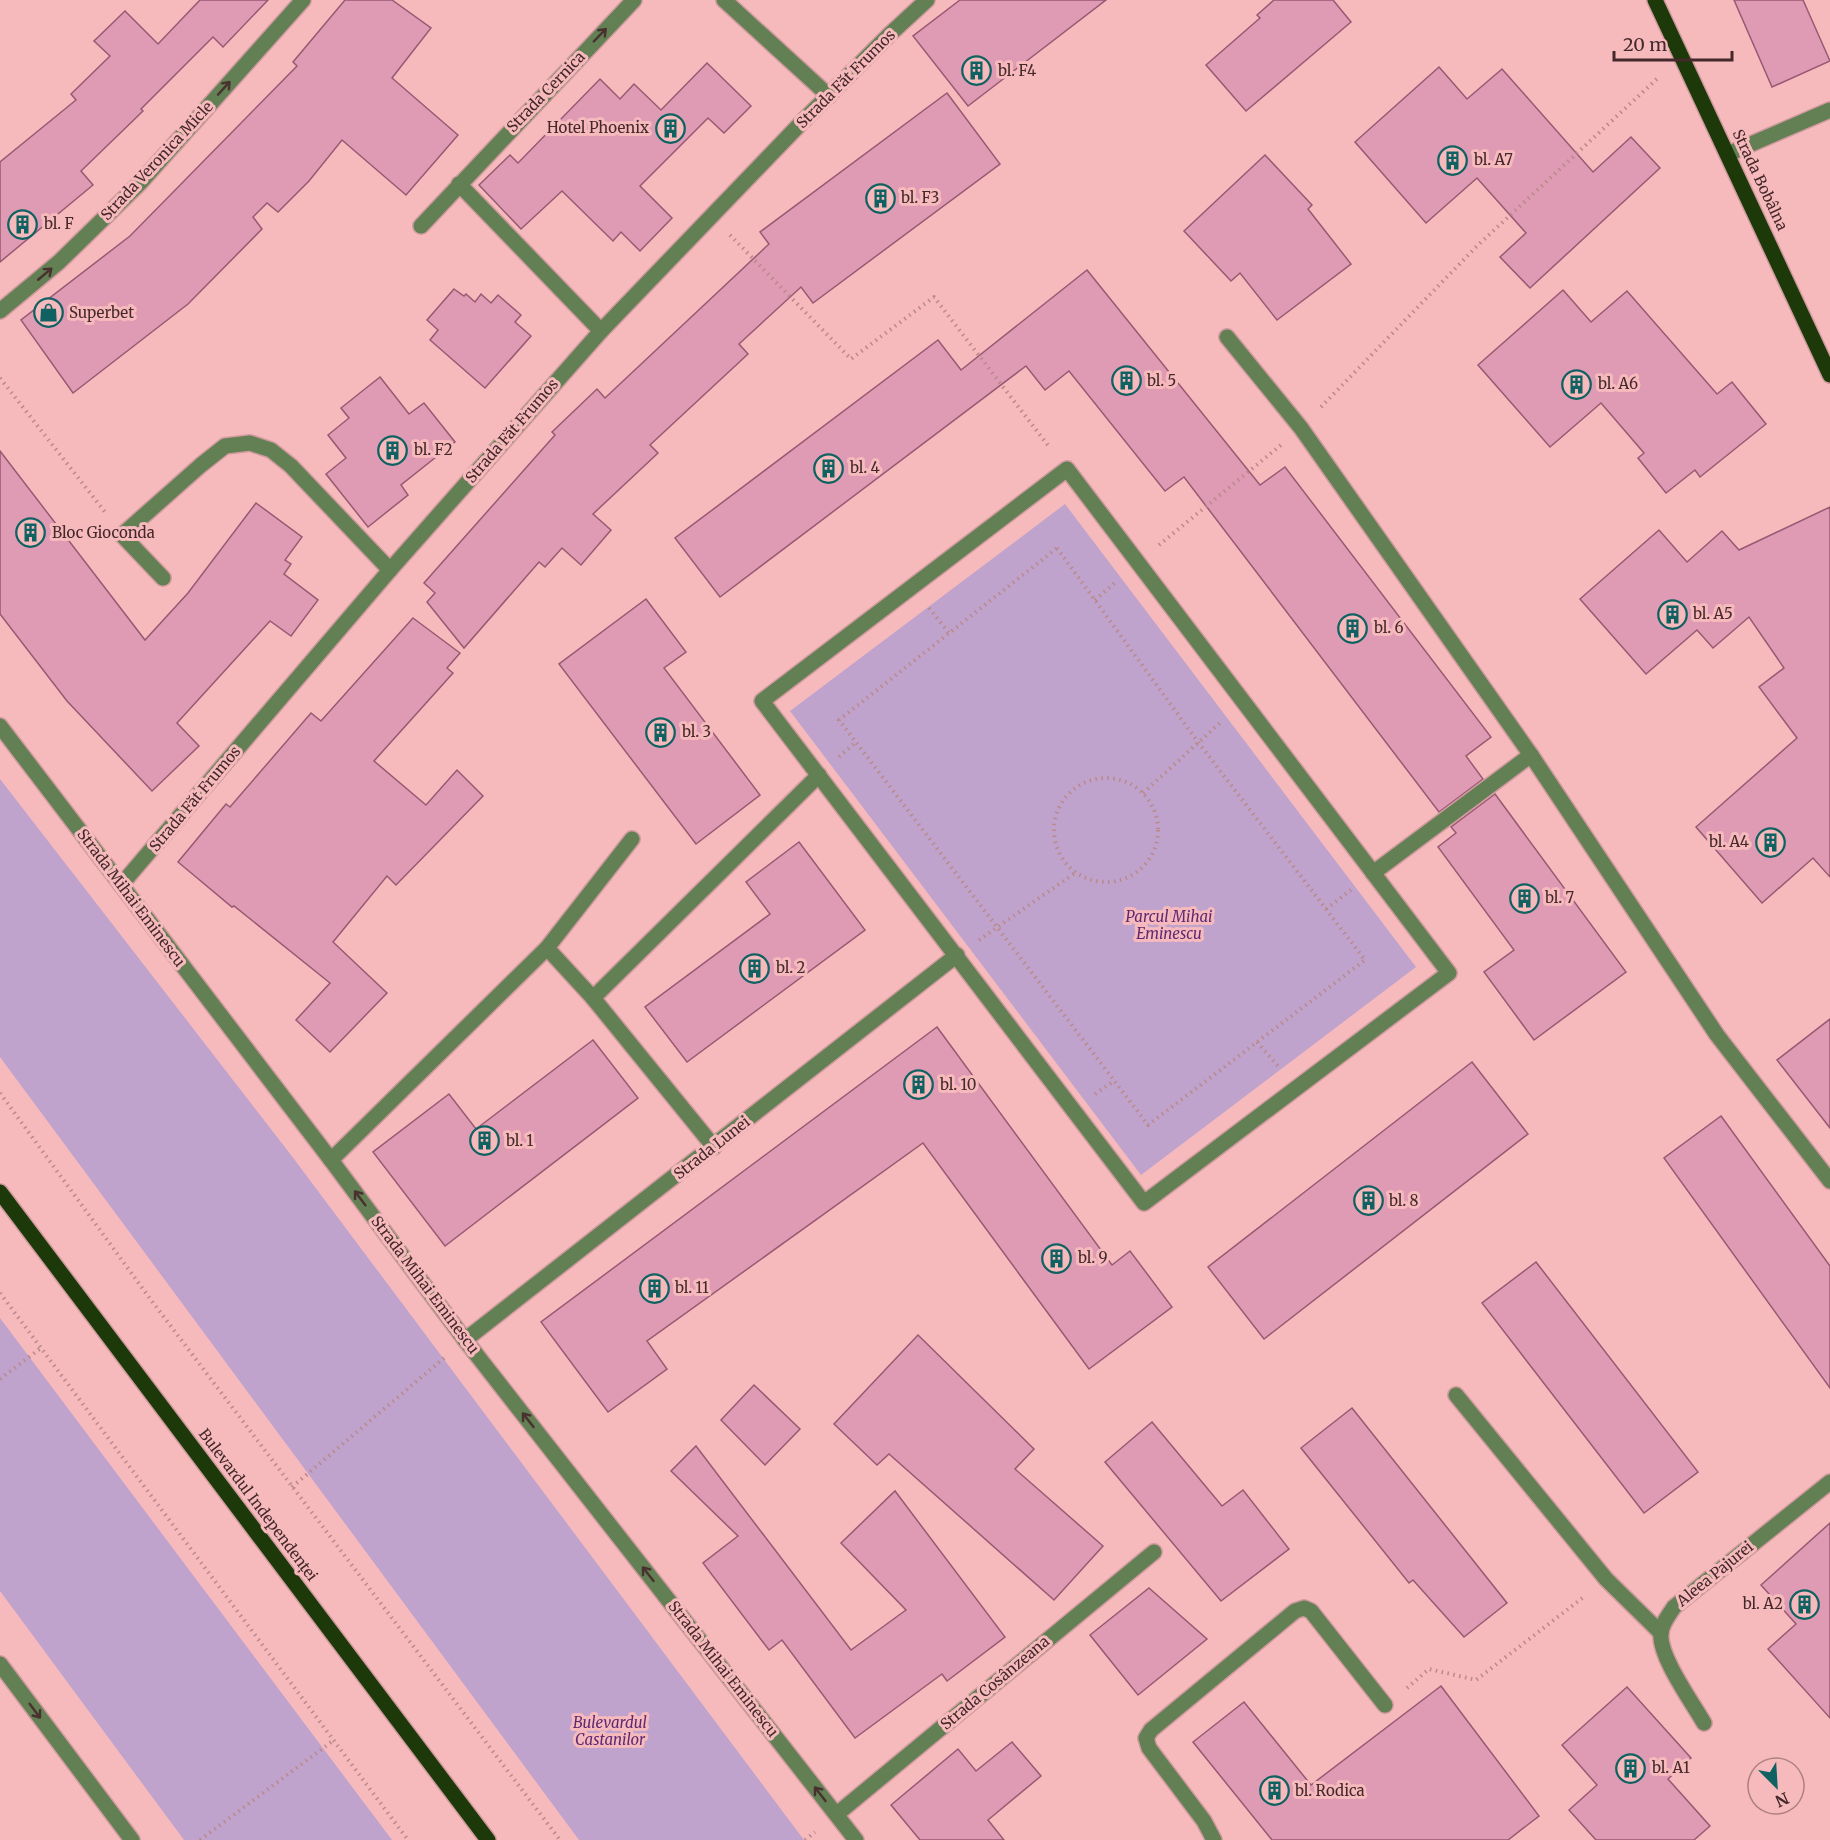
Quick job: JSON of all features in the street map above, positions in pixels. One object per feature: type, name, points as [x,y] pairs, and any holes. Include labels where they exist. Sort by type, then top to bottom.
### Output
[{"type":"main road","name":"Strada Bobâlna","points":[[1655,0],[1830,375]]},
{"type":"main road","name":"Bulevardul Independenței","points":[[0,1192],[488,1840]]},
{"type":"street","name":"Strada Veronica Micle","points":[[0,311],[59,262],[140,183],[303,0]]},
{"type":"street","name":"Strada Cernica","points":[[420,226],[634,0]]},
{"type":"street","points":[[724,0],[829,96]]},
{"type":"street","name":"Strada Făt Frumos","points":[[121,885],[390,570],[601,330],[711,215],[927,0]]},
{"type":"street","points":[[1728,154],[1830,110]]},
{"type":"street","points":[[459,184],[601,330]]},
{"type":"street","points":[[1227,337],[1301,428],[1531,755],[1717,1035],[1830,1181]]},
{"type":"street","points":[[163,578],[123,535],[225,446],[250,443],[271,450],[291,466],[390,570]]},
{"type":"street","points":[[1067,469],[1138,563],[1449,973],[1144,1203],[762,701],[1067,469]]},
{"type":"street","name":"Strada Mihai Eminescu","points":[[0,726],[331,1160],[465,1340],[856,1840]]},
{"type":"street","points":[[1373,873],[1531,755]]},
{"type":"street","points":[[593,998],[819,775]]},
{"type":"street","points":[[331,1160],[547,948],[632,839]]},
{"type":"street","points":[[547,948],[593,998],[714,1147]]},
{"type":"street","name":"Strada Lunei","points":[[465,1340],[957,955]]},
{"type":"street","points":[[1456,1395],[1606,1580],[1661,1633],[1662,1650],[1704,1723]]},
{"type":"street","name":"Aleea Pajurei","points":[[1661,1633],[1665,1620],[1674,1607],[1830,1482]]},
{"type":"street","name":"Strada Cosânzeana","points":[[837,1814],[1154,1552]]},
{"type":"street","points":[[1214,1840],[1204,1821],[1149,1748],[1146,1738],[1151,1730],[1294,1611],[1304,1608],[1311,1611],[1385,1706]]},
{"type":"street","points":[[0,1664],[132,1840]]},
{"type":"path","points":[[1138,563],[1301,428],[1477,246],[1681,57]]},
{"type":"path","points":[[711,215],[851,359],[934,297],[1067,469]]},
{"type":"path","points":[[0,378],[123,535]]},
{"type":"path","points":[[1057,548],[1198,742],[1365,960],[1148,1125],[839,720],[1057,548]]},
{"type":"path","points":[[1143,793],[1243,701]]},
{"type":"path","points":[[1106,777],[1124,781],[1143,793],[1156,813],[1160,834],[1153,855],[1146,864],[1132,876],[1113,883],[1095,882],[1075,873],[1062,860],[1054,843],[1053,823],[1061,802],[1077,786],[1106,777]]},
{"type":"path","points":[[957,955],[1075,873]]},
{"type":"path","points":[[0,1094],[292,1487],[560,1840]]},
{"type":"path","points":[[0,1293],[408,1840]]},
{"type":"path","points":[[292,1487],[465,1340]]},
{"type":"path","points":[[0,1379],[41,1348]]},
{"type":"path","points":[[1385,1706],[1429,1669],[1476,1680],[1606,1580]]},
{"type":"path","points":[[200,1840],[334,1740]]},
{"type":"green space","name":"Parcul Mihai Eminescu","points":[[1065,504],[1416,967],[1141,1175],[790,711]]},
{"type":"green space","name":"Bulevardul Castanilor","points":[[0,779],[291,1155],[804,1840],[579,1840],[0,1057]]},
{"type":"green space","points":[[0,1318],[392,1840],[184,1840],[0,1591]]},
{"type":"building","points":[[200,0],[268,0],[223,47],[213,37],[141,109],[143,111],[81,171],[93,185],[0,262],[0,162],[76,100],[71,94],[110,56],[94,41],[125,11],[158,44]]},
{"type":"building","points":[[345,0],[392,0],[431,28],[392,78],[458,135],[406,195],[342,140],[309,181],[278,212],[267,203],[253,217],[262,229],[188,304],[73,393],[21,320],[130,236],[297,66],[293,62]]},
{"type":"building","name":"bl. F4","points":[[960,0],[1106,0],[968,106],[913,36]]},
{"type":"building","points":[[1274,0],[1333,0],[1351,22],[1246,111],[1206,65],[1260,18],[1257,15]]},
{"type":"building","points":[[1734,0],[1803,0],[1830,61],[1772,87]]},
{"type":"building","points":[[707,63],[751,106],[724,133],[708,118],[640,186],[672,218],[640,251],[621,232],[613,241],[562,191],[521,229],[479,185],[510,155],[518,163],[600,79],[620,99],[634,84],[661,110]]},
{"type":"building","points":[[1439,67],[1467,99],[1502,69],[1593,172],[1631,137],[1660,168],[1530,288],[1500,257],[1526,233],[1477,178],[1426,223],[1355,142]]},
{"type":"building","points":[[947,93],[1000,164],[813,303],[801,287],[739,344],[748,354],[650,445],[658,453],[593,514],[611,530],[581,565],[562,548],[545,567],[539,562],[464,648],[427,602],[435,593],[424,583],[555,435],[552,432],[597,389],[605,398],[769,244],[760,232]]},
{"type":"building","points":[[1265,155],[1312,205],[1308,209],[1351,264],[1277,320],[1240,273],[1231,281],[1184,231]]},
{"type":"building","points":[[1087,270],[1260,485],[1285,467],[1491,737],[1466,756],[1483,779],[1439,812],[1184,477],[1165,491],[1069,371],[1045,390],[1026,366],[720,597],[675,538],[938,340],[961,370]]},
{"type":"building","points":[[454,289],[464,296],[466,294],[475,302],[481,294],[491,303],[498,295],[521,315],[515,322],[531,336],[485,388],[430,340],[438,330],[427,320]]},
{"type":"building","name":"bl. A6","points":[[1563,290],[1591,322],[1627,291],[1717,394],[1732,382],[1766,424],[1700,477],[1695,470],[1666,493],[1638,458],[1644,453],[1601,403],[1550,447],[1478,365]]},
{"type":"building","name":"bl. F2","points":[[380,377],[409,414],[424,403],[455,442],[401,485],[408,495],[368,527],[326,474],[346,458],[328,435],[349,418],[341,408]]},
{"type":"building","points":[[0,451],[145,640],[188,593],[256,503],[302,537],[285,560],[291,564],[284,574],[318,600],[291,636],[270,621],[177,723],[199,746],[152,791],[67,701],[0,614]]},
{"type":"building","points":[[1830,507],[1830,877],[1813,858],[1762,903],[1696,827],[1797,738],[1759,687],[1784,668],[1749,617],[1713,648],[1697,630],[1646,674],[1580,599],[1659,530],[1687,562],[1722,531],[1739,550]]},
{"type":"building","name":"bl. 3","points":[[646,599],[686,652],[664,668],[760,795],[696,844],[559,664]]},
{"type":"building","points":[[413,618],[460,653],[447,668],[453,673],[374,761],[426,805],[457,770],[483,796],[396,885],[387,876],[333,942],[387,993],[330,1052],[296,1020],[330,983],[178,862],[226,804],[230,807],[311,713],[321,721]]},
{"type":"building","name":"bl. 7","points":[[1495,794],[1626,972],[1534,1040],[1484,972],[1514,950],[1438,847],[1456,833],[1451,827]]},
{"type":"building","name":"bl. 2","points":[[799,842],[865,930],[687,1062],[645,1007],[770,914],[746,882]]},
{"type":"building","points":[[1830,1019],[1830,1128],[1777,1060]]},
{"type":"building","points":[[937,1027],[1112,1265],[1130,1251],[1172,1307],[1089,1369],[923,1143],[647,1341],[667,1369],[608,1412],[541,1322]]},
{"type":"building","name":"bl. 1","points":[[593,1040],[638,1098],[445,1246],[373,1152],[449,1094],[476,1129]]},
{"type":"building","name":"bl. 8","points":[[1472,1062],[1528,1134],[1264,1339],[1208,1267]]},
{"type":"building","points":[[1721,1116],[1830,1266],[1830,1388],[1664,1158]]},
{"type":"building","points":[[1536,1262],[1698,1472],[1644,1513],[1482,1303]]},
{"type":"building","points":[[918,1335],[1034,1449],[1015,1469],[1103,1546],[1054,1600],[889,1454],[877,1465],[834,1424]]},
{"type":"building","points":[[754,1385],[800,1429],[765,1465],[721,1420]]},
{"type":"building","points":[[1352,1408],[1507,1603],[1464,1637],[1413,1580],[1409,1583],[1301,1448]]},
{"type":"building","points":[[1152,1422],[1222,1506],[1243,1490],[1289,1549],[1221,1601],[1105,1462]]},
{"type":"building","points":[[696,1446],[851,1650],[906,1610],[841,1543],[895,1491],[1005,1637],[947,1681],[942,1674],[855,1738],[782,1640],[769,1650],[703,1563],[738,1536],[671,1471]]},
{"type":"building","name":"bl. A2","points":[[1830,1523],[1830,1718],[1768,1649],[1796,1624],[1761,1585]]},
{"type":"building","points":[[1149,1588],[1207,1639],[1138,1695],[1090,1635]]},
{"type":"building","points":[[1441,1686],[1539,1816],[1508,1840],[1272,1840],[1193,1742],[1244,1702],[1311,1785]]},
{"type":"building","name":"bl. A1","points":[[1627,1687],[1691,1758],[1668,1779],[1710,1826],[1694,1840],[1596,1840],[1569,1810],[1597,1785],[1562,1745]]},
{"type":"building","points":[[1012,1742],[1041,1776],[988,1820],[1004,1840],[920,1840],[891,1805],[958,1749],[976,1771]]},
{"type":"place","name":"bl. F4","points":[[977,71]]},
{"type":"place","name":"Hotel Phoenix","points":[[670,128]]},
{"type":"place","name":"bl. A7","points":[[1453,160]]},
{"type":"place","name":"bl. F3","points":[[880,198]]},
{"type":"place","name":"bl. F","points":[[23,224]]},
{"type":"place","name":"Superbet","points":[[48,313]]},
{"type":"place","name":"bl. 5","points":[[1126,381]]},
{"type":"place","name":"bl. A6","points":[[1577,384]]},
{"type":"place","name":"bl. F2","points":[[393,450]]},
{"type":"place","name":"bl. 4","points":[[829,468]]},
{"type":"place","name":"Bloc Gioconda","points":[[31,533]]},
{"type":"place","name":"bl. A5","points":[[1672,614]]},
{"type":"place","name":"bl. 6","points":[[1353,628]]},
{"type":"place","name":"bl. 3","points":[[661,732]]},
{"type":"place","name":"bl. A4","points":[[1770,842]]},
{"type":"place","name":"bl. 7","points":[[1524,898]]},
{"type":"place","name":"bl. 2","points":[[755,968]]},
{"type":"place","name":"bl. 10","points":[[919,1085]]},
{"type":"place","name":"bl. 1","points":[[485,1141]]},
{"type":"place","name":"bl. 8","points":[[1368,1201]]},
{"type":"place","name":"bl. 9","points":[[1057,1258]]},
{"type":"place","name":"bl. 11","points":[[654,1288]]},
{"type":"place","name":"bl. A2","points":[[1804,1604]]},
{"type":"place","name":"bl. A1","points":[[1631,1768]]},
{"type":"place","name":"bl. Rodica","points":[[1274,1791]]}]
